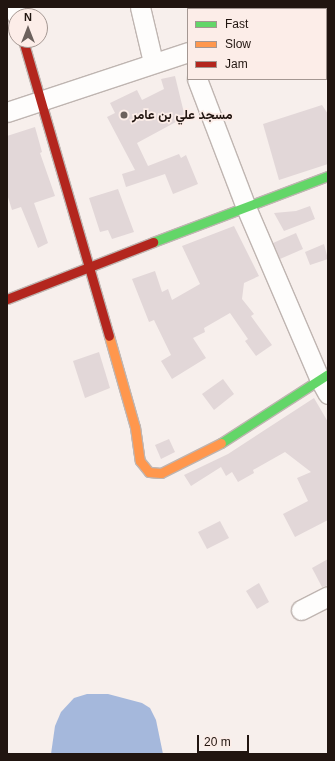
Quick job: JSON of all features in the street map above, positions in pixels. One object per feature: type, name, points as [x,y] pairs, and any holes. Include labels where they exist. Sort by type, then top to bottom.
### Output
[{"type":"street","points":[[140,7],[154,62]]},
{"type":"street","points":[[25,48],[135,427],[140,461],[149,472],[161,474],[221,443],[325,382],[245,205],[197,80]]},
{"type":"street","points":[[7,112],[154,62],[187,53]]},
{"type":"street","points":[[7,299],[245,205],[328,176]]},
{"type":"street","points":[[301,610],[328,596]]},
{"type":"water","points":[[87,694],[108,694],[142,703],[150,708],[156,720],[163,754],[51,754],[55,726],[61,712],[74,698]]},
{"type":"building","points":[[175,76],[185,117],[137,143],[148,166],[179,154],[181,158],[186,155],[198,184],[173,194],[165,174],[126,187],[122,174],[135,170],[107,117],[115,113],[110,103],[137,90],[142,100],[164,89],[161,79]]},
{"type":"building","points":[[322,105],[328,114],[328,164],[279,180],[263,124]]},
{"type":"building","points":[[35,127],[42,152],[40,153],[55,196],[34,203],[48,243],[38,248],[21,207],[12,210],[7,194],[7,136]]},
{"type":"building","points":[[118,189],[134,232],[112,239],[108,230],[100,232],[89,198]]},
{"type":"building","points":[[310,206],[315,219],[284,231],[274,213],[296,211]]},
{"type":"building","points":[[234,226],[259,276],[244,283],[242,299],[254,314],[251,316],[272,345],[256,356],[245,341],[248,339],[230,313],[204,328],[205,332],[193,338],[206,358],[172,379],[161,361],[171,355],[154,320],[149,322],[132,279],[155,271],[162,292],[168,289],[172,300],[200,284],[182,246]]},
{"type":"building","points":[[296,233],[303,249],[280,259],[273,243]]},
{"type":"building","points":[[324,244],[328,259],[310,265],[305,252]]},
{"type":"building","points":[[99,352],[110,388],[85,398],[73,361]]},
{"type":"building","points":[[223,379],[234,394],[214,410],[202,394]]},
{"type":"building","points":[[314,398],[328,422],[328,520],[295,537],[283,514],[308,501],[297,478],[311,472],[285,452],[253,470],[254,473],[238,482],[232,472],[226,476],[221,467],[191,486],[184,475],[228,454]]},
{"type":"building","points":[[169,439],[175,452],[161,459],[155,445]]},
{"type":"building","points":[[220,521],[229,538],[207,549],[198,532]]},
{"type":"building","points":[[328,559],[328,585],[322,587],[312,568]]},
{"type":"building","points":[[259,583],[269,602],[257,609],[246,591]]},
{"type":"traffic: fast","points":[[153,242],[328,176]]},
{"type":"traffic: fast","points":[[221,443],[328,374]]},
{"type":"traffic: slow","points":[[109,336],[135,427],[140,461],[149,472],[161,473],[221,443]]},
{"type":"traffic: jam","points":[[25,48],[109,336]]},
{"type":"traffic: jam","points":[[7,299],[153,242]]},
{"type":"place","name":"مسجد علي بن عامر","points":[[124,115]]}]
